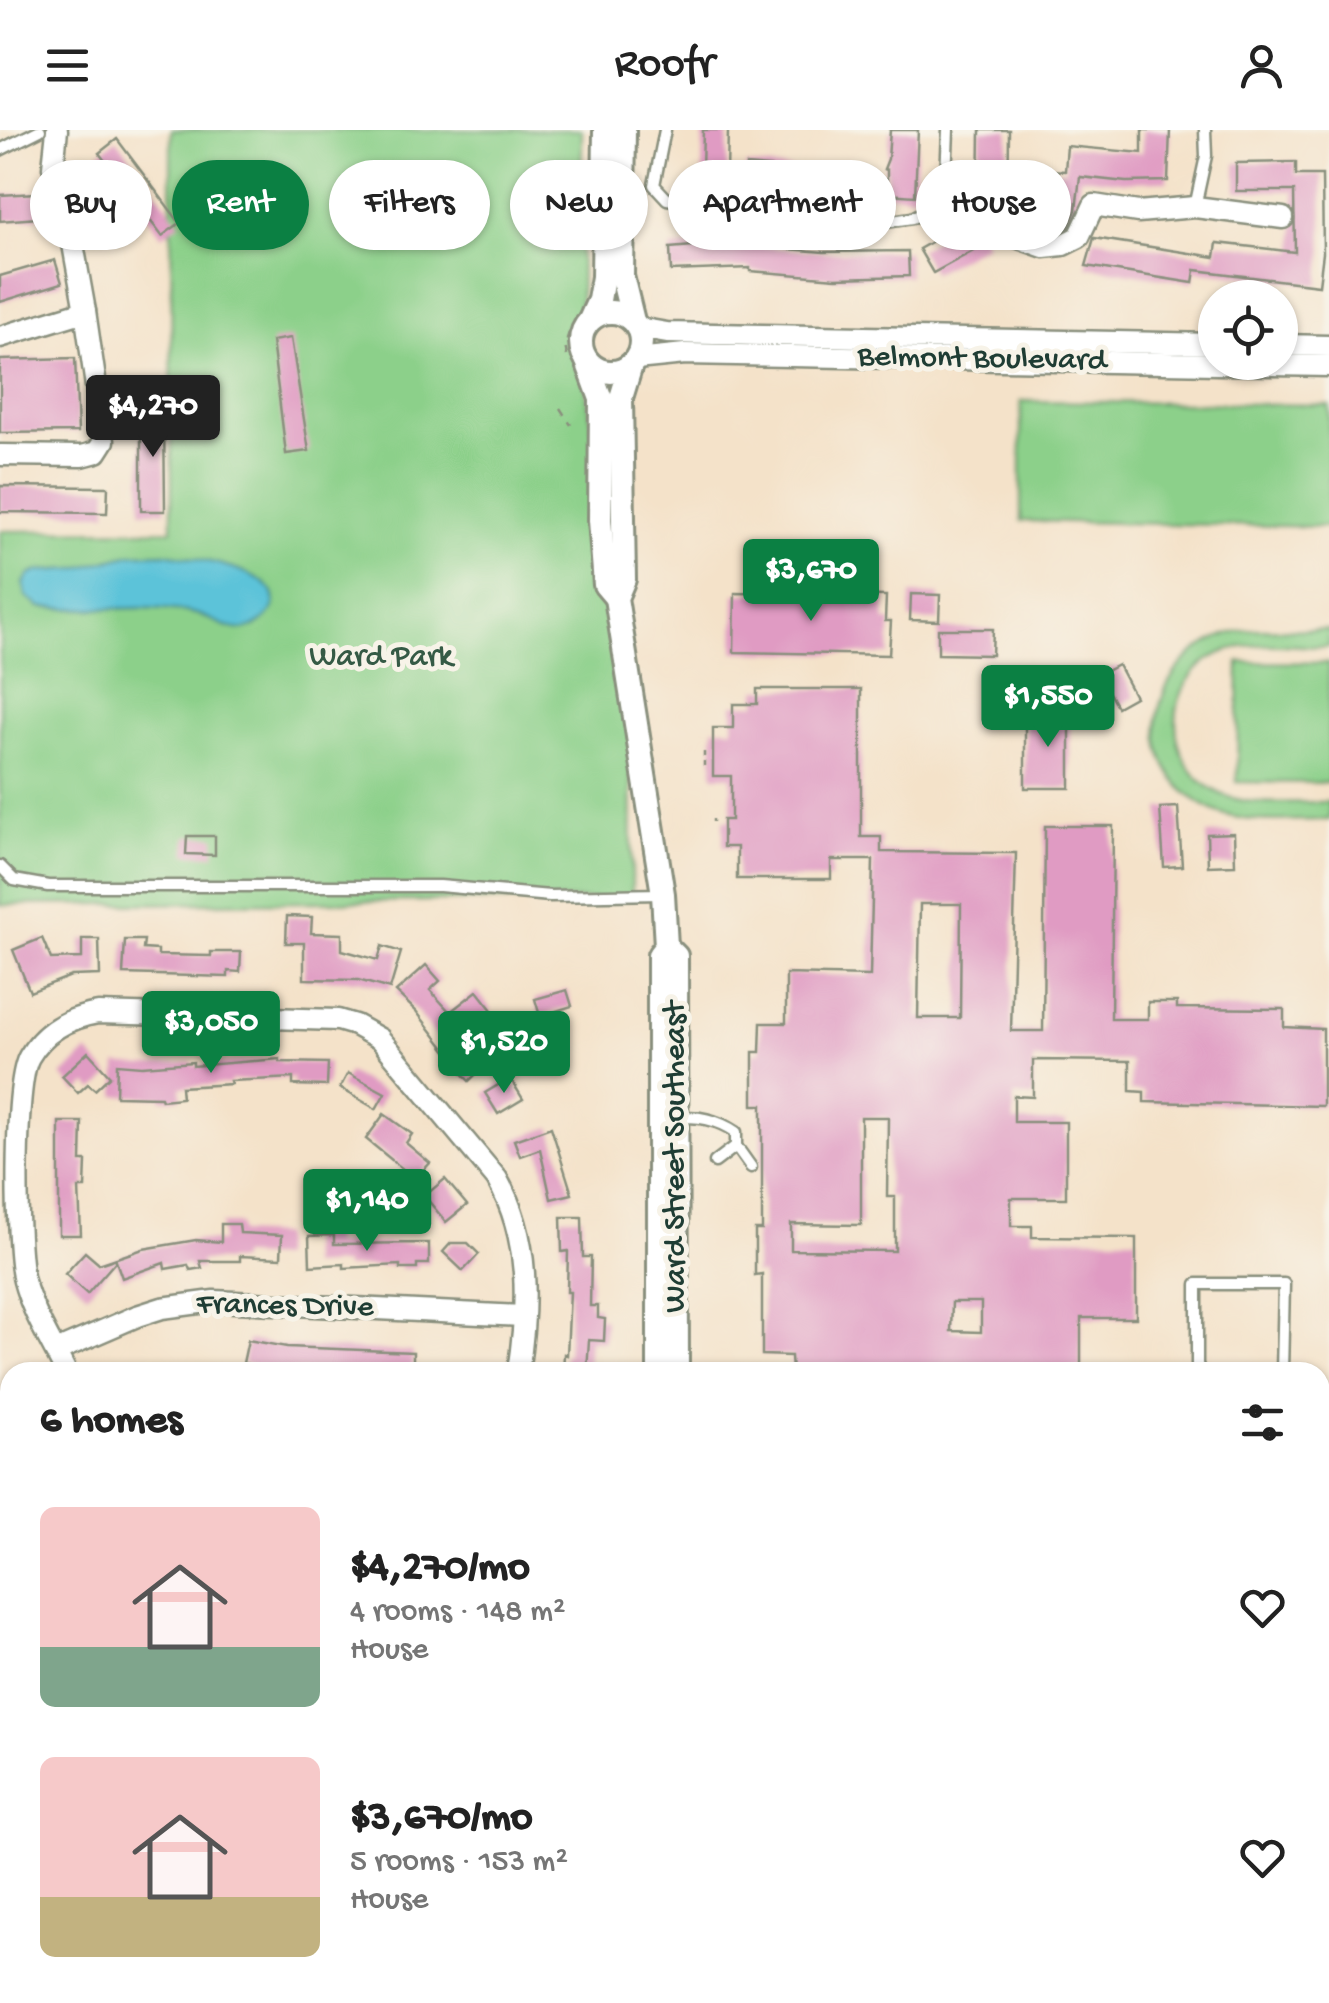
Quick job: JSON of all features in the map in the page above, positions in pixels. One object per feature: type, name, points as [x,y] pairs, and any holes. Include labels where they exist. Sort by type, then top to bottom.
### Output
[{"type":"street","points":[[0,455],[82,456],[97,452],[104,441],[66,204],[53,166],[58,130]]},
{"type":"street","name":"Ward Street Southeast","points":[[605,130],[603,277],[599,300],[581,340],[601,399],[600,520],[605,585],[616,598],[663,894],[666,946],[659,955],[658,1362]]},
{"type":"street","name":"Ward Street Southeast","points":[[616,598],[624,580],[621,398],[642,342],[622,276],[624,130]]},
{"type":"street","points":[[1071,240],[1079,236],[1094,205],[1138,212],[1195,207],[1284,218]]},
{"type":"street","points":[[0,337],[85,311]]},
{"type":"street","points":[[590,320],[600,313],[612,312],[624,314],[636,324]]},
{"type":"street","name":"Belmont Boulevard","points":[[636,324],[666,333],[1329,366]]},
{"type":"street","name":"Belmont Boulevard","points":[[634,362],[686,354],[1198,344]]},
{"type":"street","points":[[1298,345],[1329,346]]},
{"type":"street","points":[[587,361],[606,372],[619,372],[634,362]]},
{"type":"street","name":"Ward Street Southeast","points":[[666,946],[676,956],[677,1362]]},
{"type":"street","points":[[61,1362],[24,1280],[20,1247],[20,1088],[28,1057],[51,1032],[65,1022],[98,1013],[338,1020],[355,1024],[380,1039],[498,1179],[508,1199],[523,1248],[519,1362]]},
{"type":"street","name":"Frances Drive","points":[[56,1352],[137,1316],[162,1308],[214,1301],[523,1316]]},
{"type":"lane","points":[[0,150],[40,130]]},
{"type":"lane","points":[[665,130],[654,184],[667,199],[735,210],[878,223],[916,216]]},
{"type":"lane","points":[[947,160],[948,130]]},
{"type":"lane","points":[[1195,207],[1206,156],[1204,130]]},
{"type":"lane","points":[[0,866],[14,880],[48,886],[440,886],[550,896],[663,894]]},
{"type":"lane","points":[[659,1138],[685,1116],[724,1123],[736,1132],[736,1146],[751,1167]]},
{"type":"lane","points":[[716,1162],[736,1146]]},
{"type":"lane","points":[[1197,1362],[1197,1284],[1284,1284],[1282,1362]]},
{"type":"path","points":[[560,408],[571,425]]},
{"type":"green space","name":"Ward Park","points":[[171,130],[582,130],[582,160],[510,160],[510,250],[581,250],[580,346],[631,689],[632,899],[0,905],[0,531],[172,530]]},
{"type":"green space","points":[[1021,401],[1329,405],[1329,527],[1021,521]]},
{"type":"green space","points":[[1254,629],[1329,630],[1329,647],[1247,646],[1221,653],[1201,665],[1187,682],[1179,702],[1179,744],[1187,764],[1201,781],[1221,794],[1260,802],[1329,802],[1329,820],[1228,816],[1185,791],[1166,766],[1158,737],[1160,708],[1171,679],[1191,655],[1219,638]]},
{"type":"green space","points":[[1239,662],[1329,663],[1329,783],[1237,782]]},
{"type":"water","points":[[166,553],[217,563],[255,577],[274,598],[271,612],[257,625],[239,629],[179,610],[40,607],[26,596],[24,583],[29,575],[39,571],[75,569],[132,554]]},
{"type":"building","points":[[703,130],[728,130],[727,160],[702,160]]},
{"type":"building","points":[[890,130],[918,130],[915,196],[896,195],[896,160],[888,159]]},
{"type":"building","points":[[980,130],[1009,130],[1009,160],[980,160]]},
{"type":"building","points":[[1142,130],[1170,130],[1168,181],[1080,177],[1071,222],[1071,160],[1066,160],[1067,146],[1142,153]]},
{"type":"building","points":[[117,139],[133,160],[104,160],[99,153]]},
{"type":"building","points":[[1296,162],[1296,175],[1322,175],[1323,253],[1319,285],[1195,270],[1193,283],[1086,266],[1094,238],[1215,257],[1217,243],[1295,252],[1294,191],[1236,191],[1236,163]]},
{"type":"building","points":[[152,186],[172,212],[172,229],[162,236],[152,223]]},
{"type":"building","points":[[30,193],[30,219],[0,221],[0,195]]},
{"type":"building","points":[[670,250],[908,251],[909,276],[836,278],[750,268],[671,271]]},
{"type":"building","points":[[920,250],[975,250],[933,273]]},
{"type":"building","points":[[55,260],[62,283],[0,302],[0,276]]},
{"type":"building","points":[[291,338],[309,451],[286,454],[272,341]]},
{"type":"building","points":[[75,358],[78,432],[0,433],[0,360]]},
{"type":"building","points":[[141,408],[164,408],[165,511],[141,511]]},
{"type":"building","points":[[0,486],[108,487],[107,513],[0,512]]},
{"type":"building","points":[[735,593],[886,596],[885,621],[891,621],[889,655],[734,652]]},
{"type":"building","points":[[911,594],[940,595],[939,621],[910,620]]},
{"type":"building","points":[[938,629],[993,629],[992,655],[938,654]]},
{"type":"building","points":[[1118,665],[1135,697],[1117,707],[1099,675]]},
{"type":"building","points":[[757,689],[861,689],[861,837],[881,837],[881,852],[1016,853],[1011,1031],[1043,1031],[1045,826],[1113,826],[1111,1019],[1148,1019],[1148,1002],[1177,1002],[1177,1008],[1284,1009],[1284,1027],[1323,1029],[1323,1106],[1144,1102],[1144,1092],[1130,1091],[1130,1061],[1033,1060],[1033,1097],[1014,1096],[1014,1122],[1066,1122],[1066,1198],[1011,1198],[1011,1226],[1032,1226],[1032,1237],[1136,1238],[1136,1318],[1081,1318],[1081,1362],[791,1362],[791,1356],[762,1355],[762,1274],[755,1275],[755,1230],[762,1230],[762,1105],[753,1105],[753,1052],[760,1052],[761,1023],[786,1023],[786,974],[870,976],[873,860],[831,860],[831,879],[737,879],[737,847],[723,847],[723,820],[731,820],[731,776],[713,776],[713,728],[733,728],[733,704],[757,704]],"holes":[[[920,904],[961,904],[960,1018],[918,1018]],[[861,1117],[888,1117],[887,1197],[895,1197],[895,1251],[791,1250],[791,1224],[861,1225]],[[952,1302],[981,1302],[981,1332],[951,1331]]]},
{"type":"building","points":[[1025,713],[1070,713],[1070,788],[1025,788]]},
{"type":"building","points":[[1178,807],[1182,866],[1164,867],[1160,808]]},
{"type":"building","points":[[1234,833],[1235,865],[1208,866],[1207,834]]},
{"type":"building","points":[[187,836],[215,836],[215,855],[186,854]]},
{"type":"building","points":[[287,916],[312,917],[311,933],[342,934],[342,950],[378,960],[382,946],[401,952],[390,989],[358,980],[304,979],[304,943],[286,943]]},
{"type":"building","points":[[42,938],[51,959],[82,958],[82,939],[99,939],[100,975],[71,976],[30,992],[13,950]]},
{"type":"building","points":[[125,940],[144,940],[143,949],[158,950],[158,955],[241,952],[240,972],[228,971],[228,977],[123,974]]},
{"type":"building","points":[[426,965],[440,981],[430,990],[450,1012],[477,991],[492,1010],[470,1027],[496,1055],[469,1081],[416,1011],[396,992]]},
{"type":"building","points":[[567,990],[572,1006],[540,1016],[535,999]]},
{"type":"building","points":[[88,1052],[110,1076],[95,1090],[88,1084],[78,1093],[62,1076]]},
{"type":"building","points":[[280,1059],[328,1063],[327,1086],[293,1085],[293,1078],[181,1087],[182,1098],[116,1096],[117,1064],[193,1062],[193,1066]]},
{"type":"building","points":[[348,1073],[385,1093],[376,1109],[340,1088]]},
{"type":"building","points":[[510,1078],[523,1099],[498,1114],[485,1093]]},
{"type":"building","points":[[384,1114],[412,1134],[406,1143],[430,1163],[415,1179],[366,1139]]},
{"type":"building","points":[[59,1122],[82,1122],[81,1161],[86,1161],[85,1188],[79,1188],[81,1235],[59,1235]]},
{"type":"building","points":[[551,1127],[572,1194],[551,1199],[540,1149],[520,1156],[514,1140]]},
{"type":"building","points":[[445,1179],[467,1205],[446,1222],[427,1199],[427,1194]]},
{"type":"building","points":[[561,1217],[582,1217],[583,1257],[591,1257],[590,1306],[598,1306],[598,1318],[605,1319],[604,1341],[589,1340],[588,1362],[564,1362],[570,1292],[568,1251],[562,1252]]},
{"type":"building","points":[[221,1224],[239,1224],[240,1233],[282,1235],[281,1258],[240,1256],[240,1261],[200,1261],[202,1268],[190,1270],[188,1265],[165,1269],[164,1263],[122,1278],[116,1261],[87,1294],[65,1274],[85,1252],[99,1264],[143,1249],[196,1240],[221,1242]]},
{"type":"building","points":[[334,1235],[334,1244],[429,1243],[429,1264],[417,1264],[417,1269],[400,1269],[400,1265],[310,1266],[309,1236]]},
{"type":"building","points":[[451,1243],[468,1243],[479,1254],[463,1271],[443,1252]]},
{"type":"building","points":[[248,1340],[287,1347],[413,1352],[413,1362],[243,1362]]}]
